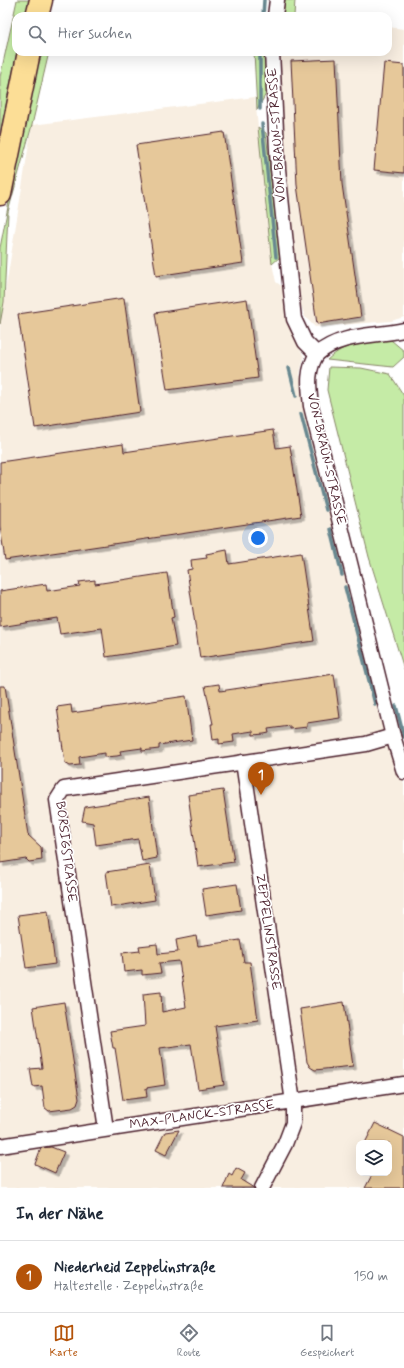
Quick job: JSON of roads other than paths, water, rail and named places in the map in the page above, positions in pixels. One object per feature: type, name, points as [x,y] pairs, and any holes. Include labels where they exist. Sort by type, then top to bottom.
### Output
[{"type":"highway","points":[[38,12],[41,0]]},
{"type":"highway","points":[[0,194],[28,56]]},
{"type":"street","points":[[276,12],[277,0]]},
{"type":"street","name":"VON-BRAUN-STRASSE","points":[[272,56],[278,169],[294,319],[305,342],[317,354],[312,362],[308,374],[311,406],[393,736],[404,772]]},
{"type":"street","points":[[317,354],[327,345],[342,339],[384,335],[404,330]]},
{"type":"street","name":"BORSIGSTRASSE","points":[[106,1129],[57,800],[64,789],[366,744],[393,736]]},
{"type":"street","name":"ZEPPELINSTRASSE","points":[[243,762],[293,1102],[293,1123],[285,1144],[262,1188]]},
{"type":"street","name":"MAX-PLANCK-STRASSE","points":[[0,1146],[404,1084]]},
{"type":"waterway","points":[[263,12],[264,0]]},
{"type":"waterway","points":[[260,56],[260,109]]},
{"type":"waterway","points":[[262,124],[276,257]]},
{"type":"waterway","points":[[289,368],[296,396]]},
{"type":"waterway","points":[[301,414],[326,510]]},
{"type":"waterway","points":[[331,529],[342,575]]},
{"type":"waterway","points":[[345,587],[375,704]]},
{"type":"waterway","points":[[396,706],[404,737]]},
{"type":"place","name":"Niederheid Zeppelinstraße","points":[[261,795]]}]
